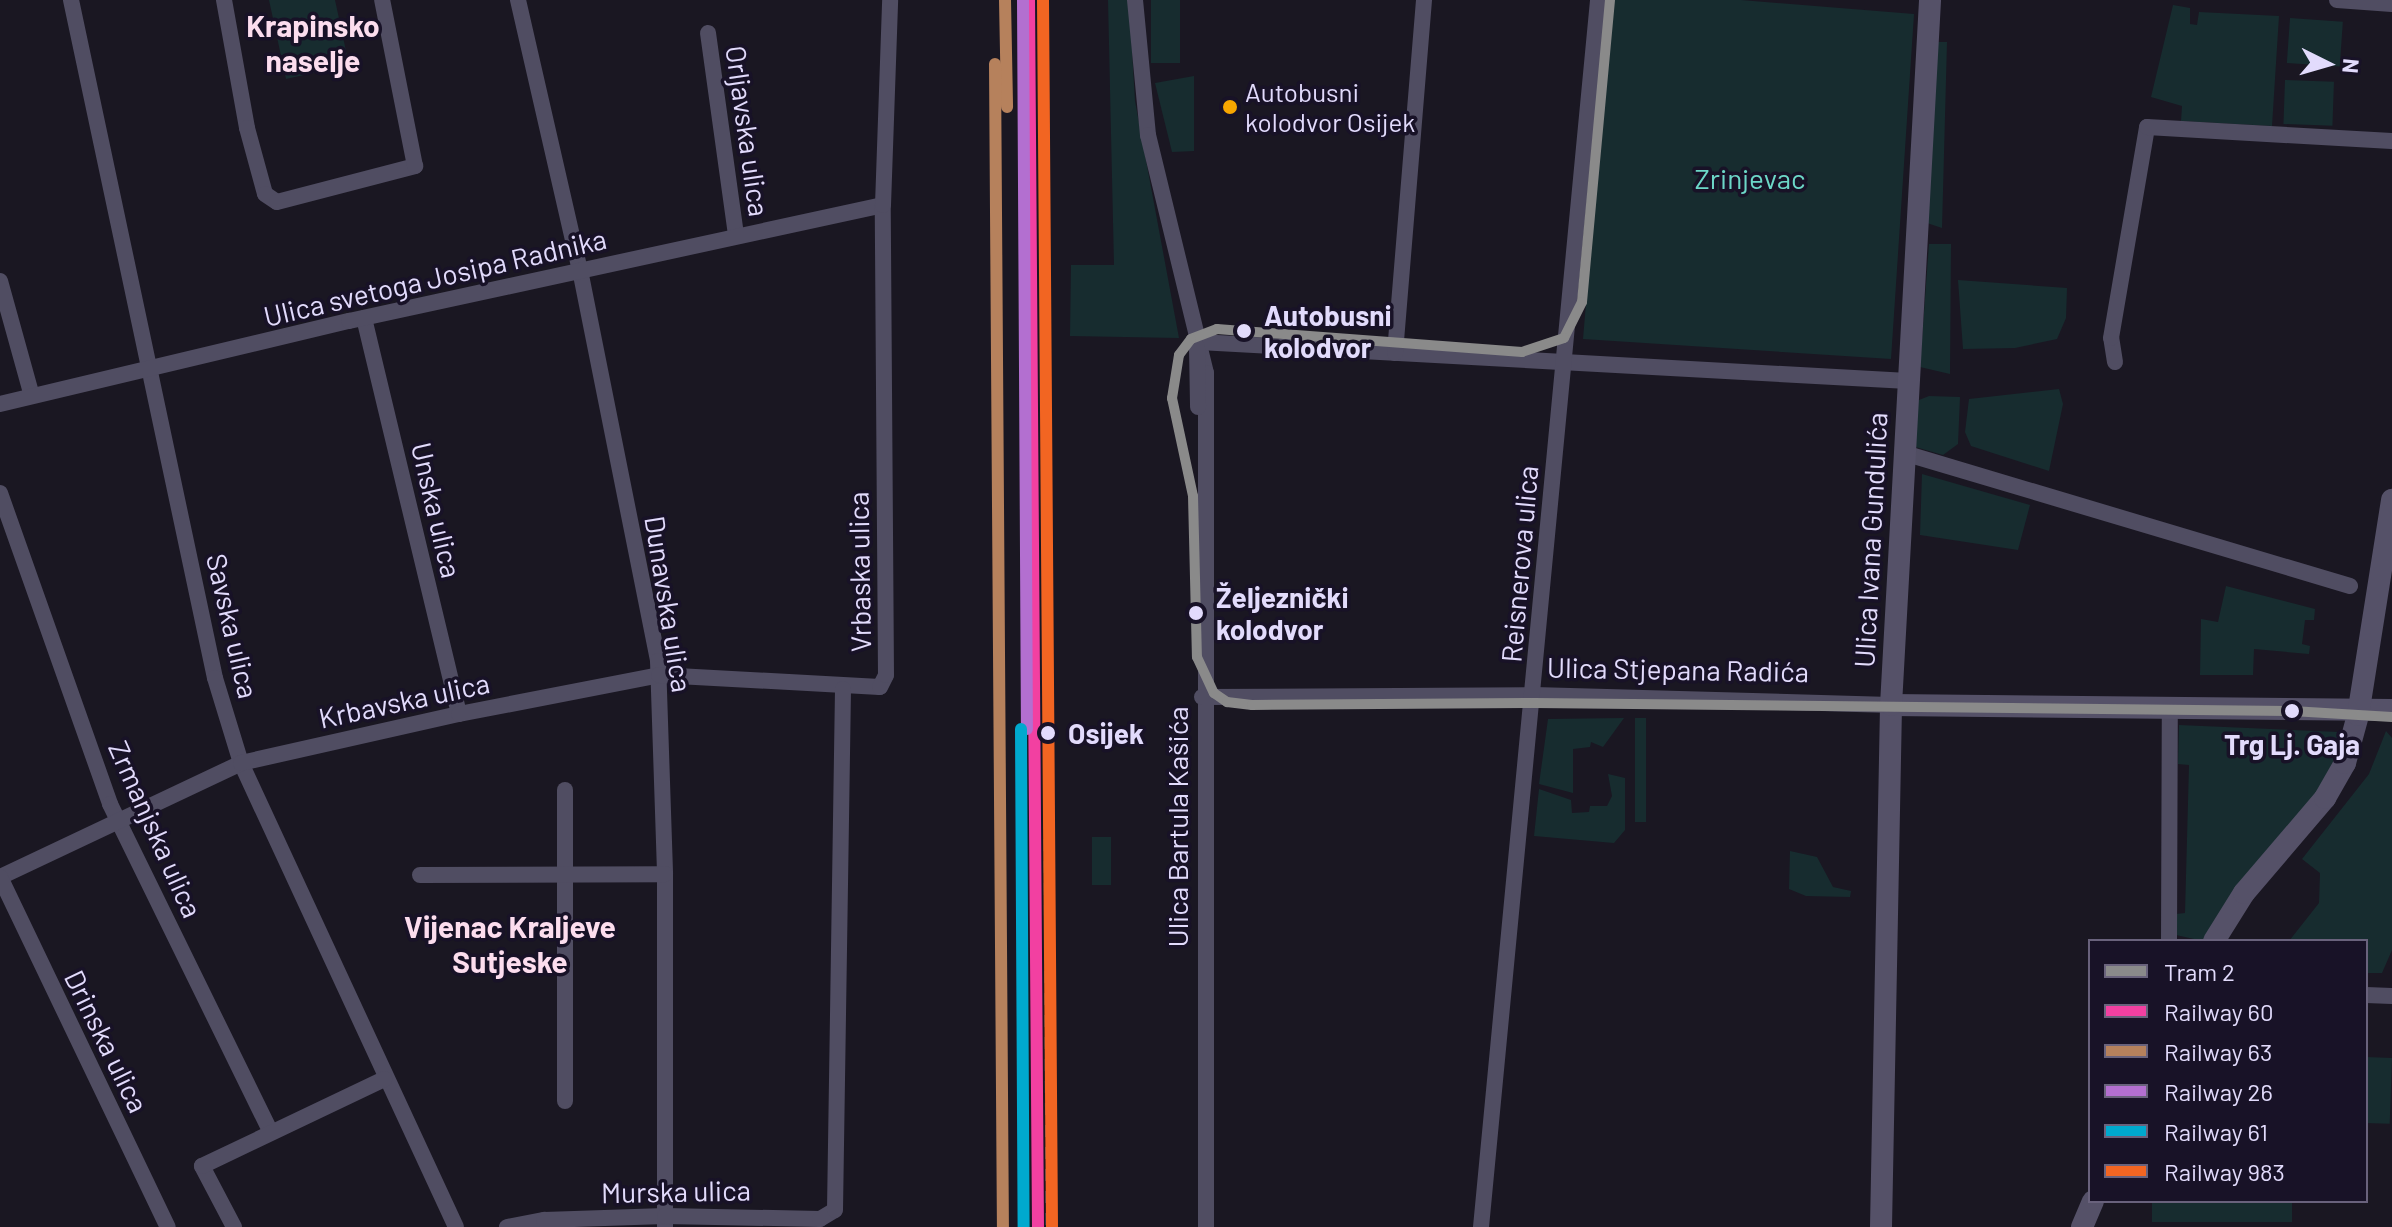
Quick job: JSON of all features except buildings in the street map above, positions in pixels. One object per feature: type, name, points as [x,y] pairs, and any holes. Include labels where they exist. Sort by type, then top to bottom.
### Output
[{"type":"main road","name":"Ulica Ivana Gundulića","points":[[1881,1227],[1891,705],[1930,0]]},
{"type":"main road","points":[[2215,939],[2244,893],[2335,782],[2359,710],[2392,500]]},
{"type":"main road","name":"Ulica Stjepana Radića","points":[[1891,705],[2392,710]]},
{"type":"main road","points":[[2082,1227],[2092,1203]]},
{"type":"street","name":"Savska ulica","points":[[71,0],[215,678],[241,763],[384,1079],[456,1227]]},
{"type":"street","points":[[224,0],[247,128],[265,194],[277,202],[411,171],[415,166],[382,0]]},
{"type":"street","name":"Dunavska ulica","points":[[518,0],[580,270],[659,675],[665,874],[665,1222]]},
{"type":"street","name":"Vrbaska ulica","points":[[836,1202],[843,689],[876,689],[886,675],[883,205],[890,0]]},
{"type":"street","name":"Ulica Bartula Kašića","points":[[1135,0],[1148,135],[1206,373],[1202,697],[1206,1227]]},
{"type":"street","points":[[1395,353],[1424,0]]},
{"type":"street","name":"Reisnerova ulica","points":[[1481,1227],[1598,0]]},
{"type":"street","points":[[2337,0],[2392,4]]},
{"type":"street","name":"Orljavska ulica","points":[[708,33],[736,236]]},
{"type":"street","points":[[2115,362],[2111,338],[2147,127],[2392,141]]},
{"type":"street","name":"Ulica svetoga Josipa Radnika","points":[[0,404],[364,318],[883,205]]},
{"type":"street","points":[[0,281],[32,396]]},
{"type":"street","name":"Unska ulica","points":[[364,318],[459,714]]},
{"type":"street","points":[[1199,342],[1908,381]]},
{"type":"street","points":[[1914,456],[2350,586]]},
{"type":"street","name":"Zrmanjska ulica","points":[[0,493],[117,818],[271,1132]]},
{"type":"street","name":"Krbavska ulica","points":[[0,877],[117,818],[241,763],[459,714],[659,675],[843,689]]},
{"type":"street","name":"Ulica Stjepana Radića","points":[[1202,697],[1534,695],[1891,705]]},
{"type":"street","points":[[2169,939],[2170,707]]},
{"type":"street","points":[[565,790],[568,874],[565,1101]]},
{"type":"street","points":[[420,875],[665,874]]},
{"type":"street","name":"Drinska ulica","points":[[0,877],[168,1227]]},
{"type":"street","points":[[2368,995],[2392,996]]},
{"type":"street","points":[[234,1227],[202,1166],[384,1079]]},
{"type":"street","name":"Murska ulica","points":[[507,1227],[544,1220],[665,1222],[820,1219],[831,1215],[836,1202]]},
{"type":"green space","points":[[269,0],[335,0],[349,65],[286,79]]},
{"type":"green space","points":[[1108,0],[1129,0],[1135,101],[1179,338],[1070,336],[1071,265],[1114,265]]},
{"type":"green space","points":[[1151,0],[1180,0],[1180,63],[1151,63]]},
{"type":"green space","name":"Zrinjevac","points":[[1612,0],[1741,0],[1914,14],[1891,359],[1583,339]]},
{"type":"green space","points":[[2173,5],[2190,8],[2190,24],[2197,25],[2199,12],[2279,16],[2272,126],[2181,121],[2182,106],[2151,97]]},
{"type":"green space","points":[[2290,18],[2343,22],[2340,67],[2287,63]]},
{"type":"green space","points":[[1932,42],[1947,42],[1942,228],[1924,222]]},
{"type":"green space","points":[[1194,76],[1194,151],[1172,152],[1155,83]]},
{"type":"green space","points":[[2285,80],[2334,82],[2332,126],[2283,124]]},
{"type":"green space","points":[[1929,244],[1951,244],[1950,374],[1920,367]]},
{"type":"green space","points":[[1958,280],[2067,288],[2066,318],[2057,339],[2015,348],[1963,349]]},
{"type":"green space","points":[[2059,389],[2063,404],[2049,471],[1971,446],[1965,432],[1969,399]]},
{"type":"green space","points":[[1929,396],[1960,397],[1958,444],[1943,455],[1912,446],[1914,402]]},
{"type":"green space","points":[[1922,474],[2030,505],[2018,550],[1920,535]]},
{"type":"green space","points":[[2226,586],[2315,609],[2314,620],[2305,620],[2302,644],[2310,646],[2309,654],[2254,649],[2253,675],[2200,675],[2201,619],[2218,622]]},
{"type":"green space","points":[[1624,718],[1603,747],[1591,742],[1590,747],[1573,749],[1573,793],[1539,784],[1548,719]]},
{"type":"green space","points":[[1635,718],[1646,718],[1646,822],[1635,822]]},
{"type":"green space","points":[[2179,725],[2339,732],[2338,753],[2313,801],[2242,881],[2204,939],[2176,935],[2176,914],[2185,913],[2189,765],[2178,764]]},
{"type":"green space","points":[[2386,731],[2392,738],[2392,950],[2382,973],[2368,973],[2368,939],[2291,939],[2319,903],[2320,873],[2302,859],[2369,774]]},
{"type":"green space","points":[[1608,774],[1625,778],[1625,830],[1614,843],[1534,836],[1539,789],[1571,800],[1572,813],[1589,812],[1590,806],[1607,806],[1612,796]]},
{"type":"green space","points":[[1092,837],[1111,837],[1111,885],[1092,885]]},
{"type":"green space","points":[[1790,851],[1817,857],[1833,887],[1851,891],[1850,897],[1806,896],[1789,889]]},
{"type":"green space","points":[[2368,1057],[2392,1058],[2390,1124],[2368,1123]]},
{"type":"green space","points":[[2152,1203],[2292,1203],[2292,1222],[2152,1222]]},
{"type":"railway","points":[[1045,729],[1048,1227]]},
{"type":"tram line","name":"2","points":[[1610,0],[1582,302],[1564,338],[1522,352],[1217,329],[1191,339],[1179,355],[1172,398],[1193,496],[1197,657],[1214,693],[1227,702],[1252,705],[1534,703],[2292,711],[2392,717]]},
{"type":"rail line","name":"63","points":[[1005,0],[1007,107]]},
{"type":"rail line","name":"26","points":[[1023,0],[1027,729]]},
{"type":"rail line","name":"60","points":[[1029,0],[1038,1227]]},
{"type":"rail line","name":"983","points":[[1043,0],[1052,1227]]},
{"type":"rail line","name":"63","points":[[995,64],[1003,1227]]},
{"type":"rail line","name":"61","points":[[1021,729],[1024,1227]]},
{"type":"place","name":"Autobusni kolodvor Osijek","points":[[1230,107]]},
{"type":"place","name":"Autobusni kolodvor","points":[[1244,331]]},
{"type":"place","name":"Željeznički kolodvor","points":[[1196,613]]},
{"type":"place","name":"Trg Lj. Gaja","points":[[2292,711]]},
{"type":"place","name":"Osijek","points":[[1048,733]]},
{"type":"district","name":"Krapinsko naselje","points":[[313,42]]},
{"type":"district","name":"Vijenac Kraljeve Sutjeske","points":[[510,943]]}]
